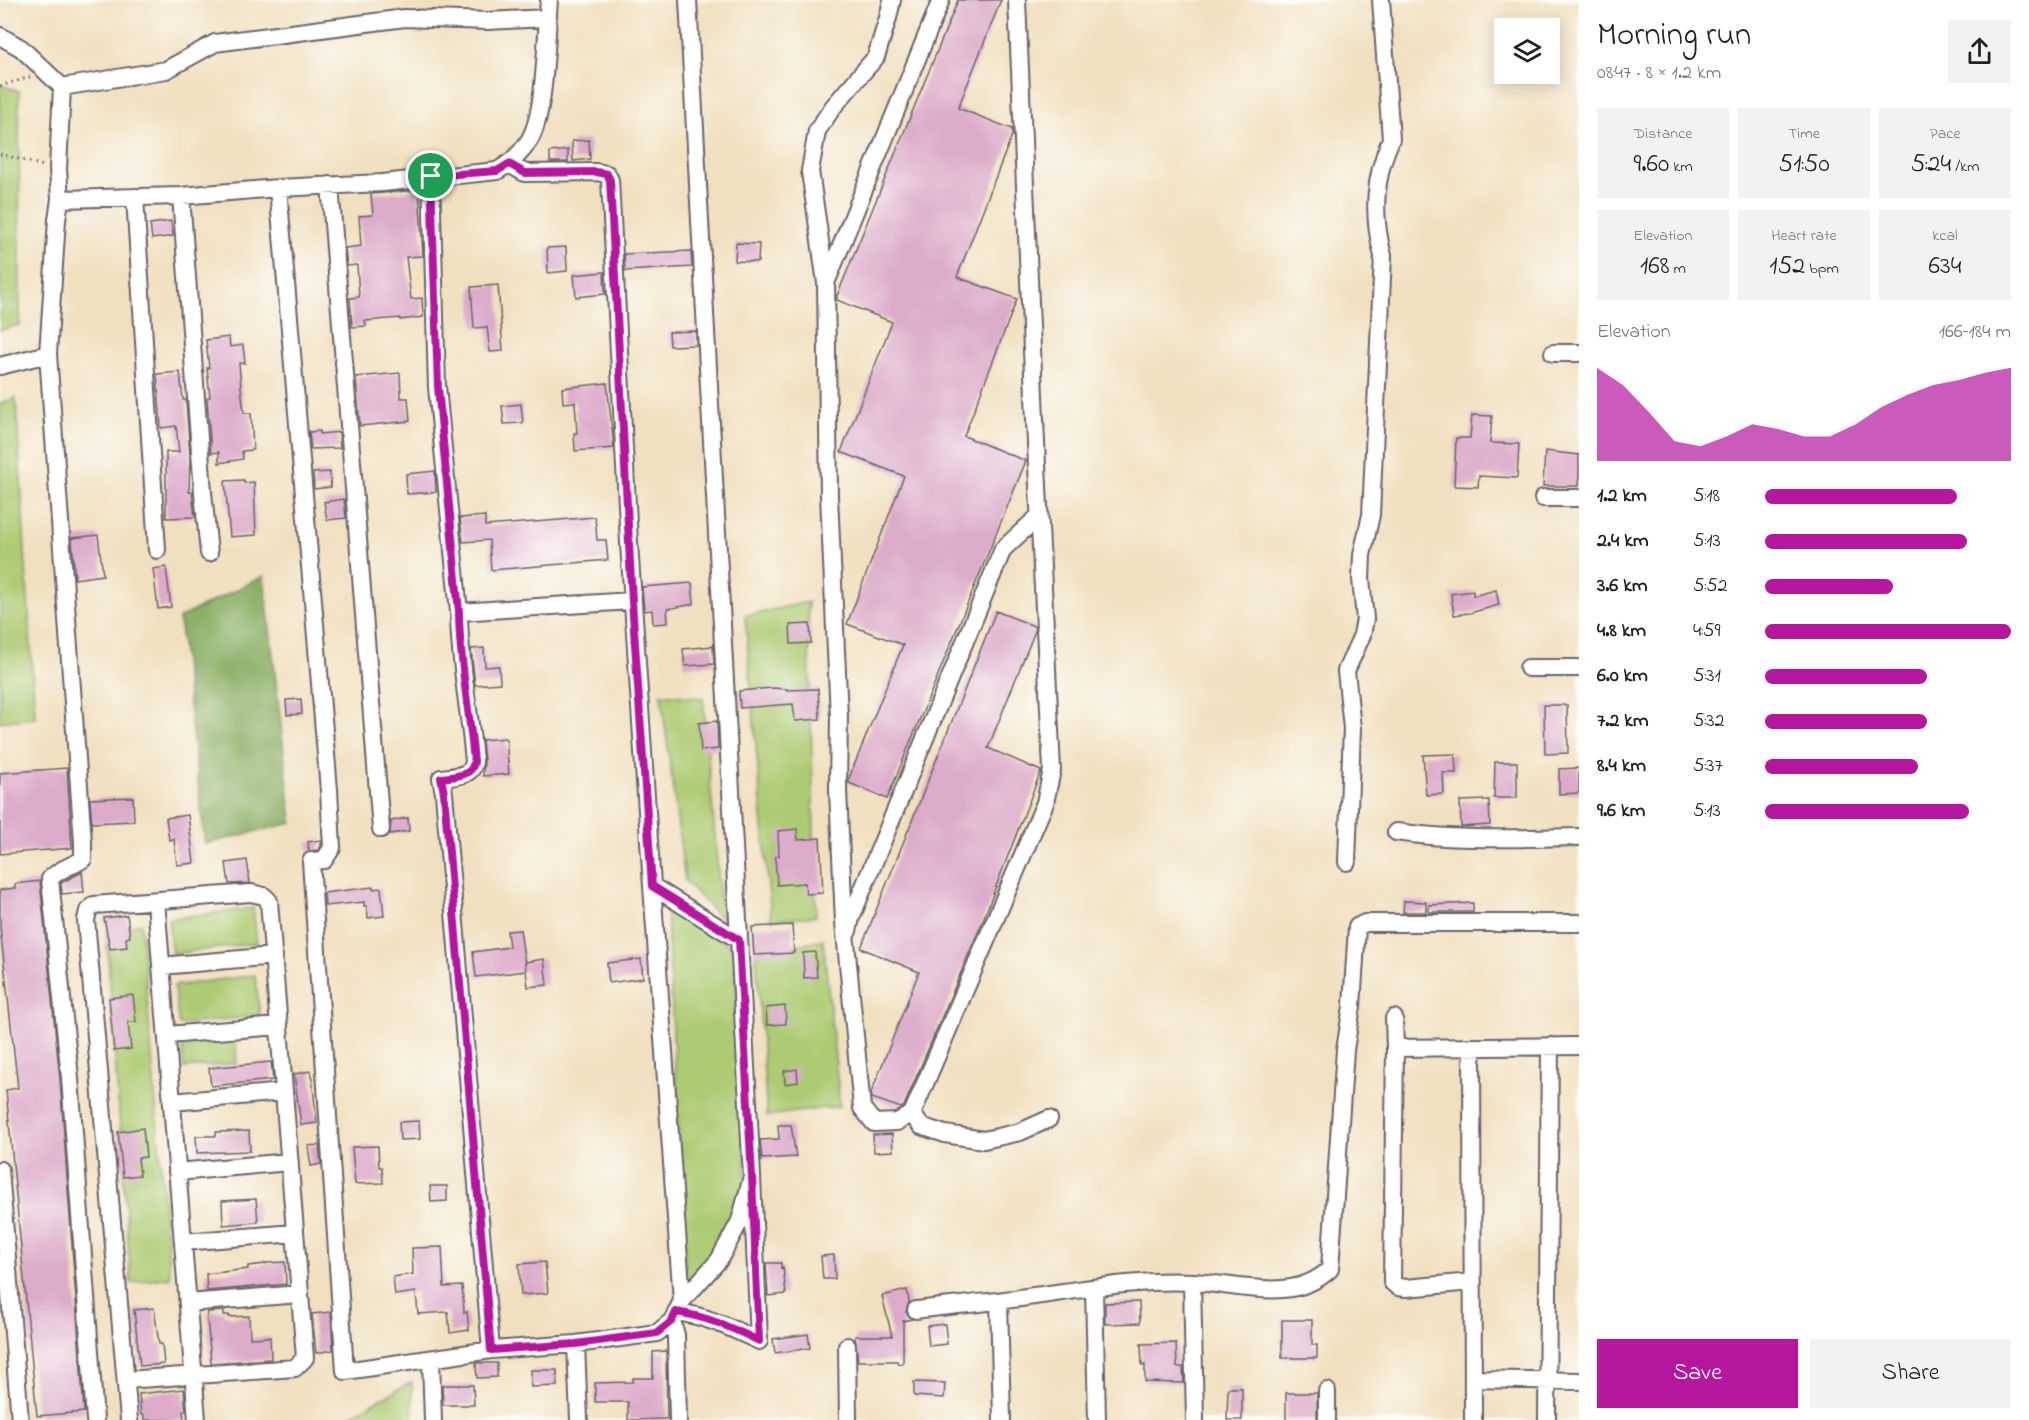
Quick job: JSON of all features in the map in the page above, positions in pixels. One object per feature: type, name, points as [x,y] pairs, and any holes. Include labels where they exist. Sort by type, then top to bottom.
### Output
[{"type":"street","points":[[60,199],[181,196],[382,183],[431,176],[497,171],[509,164],[526,146],[537,125],[549,0]]},
{"type":"street","points":[[676,1312],[699,1315],[759,1341],[688,0]]},
{"type":"street","points":[[892,0],[876,57],[833,106],[817,131],[810,171],[826,283],[829,495],[839,717],[838,790],[845,939],[862,1108],[874,1123],[897,1122],[912,1114],[1045,803],[1052,770],[1017,0]]},
{"type":"street","points":[[826,283],[941,0]]},
{"type":"street","points":[[1347,862],[1352,728],[1346,671],[1362,635],[1365,619],[1361,579],[1362,555],[1371,515],[1383,256],[1376,230],[1378,185],[1384,155],[1391,138],[1381,0]]},
{"type":"street","points":[[62,87],[166,70],[215,43],[405,18],[487,21],[548,18]]},
{"type":"street","points":[[0,36],[21,48],[62,87],[58,169],[60,199],[48,354],[83,859],[74,865],[59,869],[50,879],[70,1078],[95,1420]]},
{"type":"street","points":[[509,164],[525,173],[596,172],[607,174],[610,180],[632,601],[652,886],[676,1312],[678,1420]]},
{"type":"street","points":[[431,176],[438,387],[459,632],[471,718],[474,762],[467,774],[441,778],[463,1001],[491,1350]]},
{"type":"street","points":[[330,185],[381,829]]},
{"type":"street","points":[[278,188],[332,848],[324,860],[311,861],[345,1371],[491,1350],[576,1344],[657,1333],[719,1260],[740,1221],[752,1177]]},
{"type":"street","points":[[181,196],[203,492],[210,553]]},
{"type":"street","points":[[135,197],[157,550]]},
{"type":"street","points":[[1554,353],[1579,353]]},
{"type":"street","points":[[0,366],[48,354]]},
{"type":"street","points":[[1543,498],[1579,498]]},
{"type":"street","points":[[845,939],[851,918],[1003,549],[1039,516]]},
{"type":"street","points":[[459,612],[632,601]]},
{"type":"street","points":[[1528,668],[1579,668]]},
{"type":"street","points":[[1396,832],[1499,839],[1579,837]]},
{"type":"street","points":[[652,886],[739,940]]},
{"type":"street","points":[[126,1380],[295,1368],[305,1358],[269,901],[264,896],[251,893],[94,905],[88,911],[86,920],[129,1420]]},
{"type":"street","points":[[156,902],[197,1420]]},
{"type":"street","points":[[916,1310],[1094,1288],[1192,1282],[1288,1290],[1308,1285],[1322,1277],[1330,1269],[1345,1050],[1352,1006],[1357,930],[1360,924],[1579,923]]},
{"type":"street","points":[[161,966],[273,956]]},
{"type":"street","points":[[1394,1018],[1392,1282],[1398,1287],[1406,1288],[1472,1282]]},
{"type":"street","points":[[167,1035],[279,1026]]},
{"type":"street","points":[[1547,1420],[1550,1046]]},
{"type":"street","points":[[1395,1048],[1579,1046]]},
{"type":"street","points":[[1472,1047],[1473,1420]]},
{"type":"street","points":[[172,1102],[284,1092]]},
{"type":"street","points":[[912,1114],[921,1126],[945,1134],[984,1140],[1020,1132],[1049,1119]]},
{"type":"street","points":[[177,1172],[290,1162]]},
{"type":"street","points":[[0,1170],[20,1420]]},
{"type":"street","points":[[183,1242],[295,1233]]},
{"type":"street","points":[[1192,1282],[1195,1420]]},
{"type":"street","points":[[1094,1288],[1097,1420]]},
{"type":"street","points":[[188,1303],[300,1294]]},
{"type":"street","points":[[999,1301],[1002,1420]]},
{"type":"street","points":[[576,1344],[579,1420]]},
{"type":"street","points":[[847,1346],[848,1420]]},
{"type":"street","points":[[431,1360],[433,1420]]},
{"type":"street","points":[[1473,1379],[1579,1381]]},
{"type":"street","points":[[1327,1391],[1327,1420]]},
{"type":"path","points":[[0,86],[46,72]]},
{"type":"path","points":[[0,154],[58,169]]},
{"type":"green space","points":[[0,85],[19,91],[20,325],[0,330]]},
{"type":"green space","points":[[16,398],[35,718],[0,722],[0,403]]},
{"type":"green space","points":[[264,576],[292,823],[205,844],[179,618]]},
{"type":"green space","points":[[808,602],[816,916],[771,920],[745,616]]},
{"type":"green space","points":[[661,694],[703,698],[722,920],[685,881]]},
{"type":"green space","points":[[253,908],[257,943],[172,954],[168,919]]},
{"type":"green space","points":[[667,913],[734,947],[746,1179],[731,1223],[714,1257],[686,1291]]},
{"type":"green space","points":[[141,924],[170,1277],[131,1283],[106,930]]},
{"type":"green space","points":[[823,939],[840,1106],[767,1116],[756,955]]},
{"type":"green space","points":[[255,975],[260,1015],[179,1025],[174,986]]},
{"type":"green space","points":[[235,1039],[237,1063],[184,1068],[182,1044]]},
{"type":"green space","points":[[412,1382],[413,1420],[342,1420]]},
{"type":"building","points":[[958,0],[1001,0],[958,108],[1012,129],[1012,135],[957,277],[1017,299],[964,436],[1026,461],[887,799],[849,783],[849,778],[903,645],[847,624],[904,476],[841,452],[892,322],[837,300],[837,296]]},
{"type":"building","points":[[589,140],[590,159],[573,161],[572,141]]},
{"type":"building","points":[[568,150],[568,162],[550,162],[550,152]]},
{"type":"building","points":[[419,190],[423,256],[406,257],[411,299],[422,298],[423,317],[365,321],[366,326],[352,327],[350,298],[359,297],[357,265],[347,266],[345,248],[361,246],[359,216],[373,215],[371,194]]},
{"type":"building","points":[[171,221],[173,236],[152,239],[150,224]]},
{"type":"building","points":[[736,243],[759,244],[758,262],[735,261]]},
{"type":"building","points":[[566,247],[567,271],[548,273],[547,248]]},
{"type":"building","points":[[691,251],[692,267],[625,271],[624,254]]},
{"type":"building","points":[[604,272],[605,294],[576,297],[574,275]]},
{"type":"building","points":[[498,285],[503,351],[490,352],[487,327],[474,328],[471,287]]},
{"type":"building","points":[[696,331],[696,345],[670,346],[669,332]]},
{"type":"building","points":[[229,337],[230,347],[243,345],[245,363],[239,363],[241,387],[244,413],[251,413],[253,450],[242,451],[243,459],[219,463],[219,452],[211,453],[206,340]]},
{"type":"building","points":[[180,372],[183,400],[186,400],[190,455],[189,492],[192,492],[195,517],[166,518],[166,452],[179,452],[176,426],[161,428],[157,374]]},
{"type":"building","points":[[400,373],[401,398],[408,398],[410,421],[360,426],[356,377]]},
{"type":"building","points":[[607,383],[614,448],[575,451],[574,433],[577,433],[575,402],[563,403],[562,388]]},
{"type":"building","points":[[521,404],[523,423],[504,424],[502,406]]},
{"type":"building","points":[[1472,415],[1492,416],[1490,443],[1519,444],[1517,478],[1479,476],[1478,487],[1454,486],[1456,438],[1470,438]]},
{"type":"building","points":[[320,431],[320,434],[339,432],[340,448],[311,449],[309,432]]},
{"type":"building","points":[[1545,451],[1579,455],[1579,486],[1543,486]]},
{"type":"building","points":[[435,471],[436,492],[407,494],[406,474]]},
{"type":"building","points":[[330,472],[331,487],[314,489],[313,473]]},
{"type":"building","points":[[244,480],[244,483],[254,482],[256,535],[230,537],[225,481]]},
{"type":"building","points":[[344,499],[346,518],[327,520],[324,502]]},
{"type":"building","points":[[485,516],[485,526],[595,517],[597,540],[606,540],[608,560],[491,570],[489,540],[463,542],[460,518]]},
{"type":"building","points":[[98,535],[103,575],[75,579],[72,538]]},
{"type":"building","points":[[166,567],[171,607],[158,609],[153,569]]},
{"type":"building","points":[[692,583],[694,604],[667,609],[668,623],[653,624],[652,610],[644,611],[642,587]]},
{"type":"building","points":[[1496,590],[1499,605],[1454,615],[1451,594],[1473,591],[1473,596]]},
{"type":"building","points":[[996,611],[1034,626],[1035,631],[988,748],[1041,771],[981,925],[904,1106],[901,1108],[872,1098],[871,1093],[919,972],[861,948]]},
{"type":"building","points":[[810,624],[811,643],[791,644],[790,625]]},
{"type":"building","points":[[713,646],[714,664],[685,666],[683,649]]},
{"type":"building","points":[[484,648],[485,667],[499,666],[500,683],[475,685],[471,649]]},
{"type":"building","points":[[772,688],[818,689],[820,719],[795,721],[793,704],[740,708],[739,691]]},
{"type":"building","points":[[301,699],[302,714],[287,715],[286,700]]},
{"type":"building","points":[[1544,705],[1567,705],[1568,753],[1545,754]]},
{"type":"building","points":[[717,721],[718,749],[701,751],[699,723]]},
{"type":"building","points":[[506,738],[509,774],[483,776],[482,740]]},
{"type":"building","points":[[1455,754],[1456,773],[1443,773],[1444,794],[1426,795],[1423,755]]},
{"type":"building","points":[[1495,762],[1517,762],[1517,798],[1494,798]]},
{"type":"building","points":[[67,768],[72,848],[0,854],[0,773]]},
{"type":"building","points":[[1579,768],[1579,793],[1559,794],[1559,769]]},
{"type":"building","points":[[133,797],[134,821],[92,823],[90,799]]},
{"type":"building","points":[[1489,800],[1490,825],[1461,827],[1460,801]]},
{"type":"building","points":[[188,815],[194,863],[177,865],[174,839],[169,840],[166,818]]},
{"type":"building","points":[[408,818],[409,831],[390,834],[391,821]]},
{"type":"building","points":[[797,829],[798,840],[820,838],[823,893],[806,894],[805,883],[777,885],[775,857],[779,856],[778,831]]},
{"type":"building","points":[[321,840],[318,850],[309,851],[308,842]]},
{"type":"building","points":[[247,860],[250,883],[229,884],[226,863]]},
{"type":"building","points":[[82,872],[84,892],[62,894],[61,883]]},
{"type":"building","points":[[40,881],[60,1079],[84,1412],[37,1416],[6,1090],[18,1088],[0,927],[0,890],[15,888],[15,884]]},
{"type":"building","points":[[373,887],[373,889],[381,888],[384,916],[368,918],[367,906],[364,906],[364,902],[325,906],[324,893]]},
{"type":"building","points":[[1404,901],[1426,902],[1426,912],[1403,912]]},
{"type":"building","points":[[1473,903],[1473,912],[1429,912],[1429,905]]},
{"type":"building","points":[[127,915],[130,937],[126,938],[127,947],[110,949],[104,918]]},
{"type":"building","points":[[792,925],[794,953],[754,955],[752,927]]},
{"type":"building","points":[[520,930],[526,971],[476,977],[473,952],[509,947],[507,931]]},
{"type":"building","points":[[815,952],[817,977],[804,978],[803,953]]},
{"type":"building","points":[[544,959],[547,985],[528,987],[525,962]]},
{"type":"building","points":[[641,959],[643,978],[609,983],[607,963]]},
{"type":"building","points":[[133,995],[136,1022],[128,1022],[131,1049],[114,1051],[109,998]]},
{"type":"building","points":[[785,1006],[786,1024],[767,1025],[766,1008]]},
{"type":"building","points":[[271,1062],[273,1080],[211,1086],[209,1068]]},
{"type":"building","points":[[797,1069],[798,1082],[785,1084],[784,1071]]},
{"type":"building","points":[[311,1071],[317,1123],[301,1125],[294,1074]]},
{"type":"building","points":[[419,1121],[420,1139],[400,1140],[399,1122]]},
{"type":"building","points":[[778,1125],[791,1125],[796,1157],[762,1159],[760,1140],[779,1139]]},
{"type":"building","points":[[143,1128],[146,1157],[138,1158],[140,1175],[123,1177],[118,1132]]},
{"type":"building","points":[[249,1131],[250,1151],[197,1153],[196,1136],[216,1136],[216,1132]]},
{"type":"building","points":[[892,1134],[893,1151],[874,1152],[873,1135]]},
{"type":"building","points":[[319,1145],[321,1164],[311,1166],[308,1146]]},
{"type":"building","points":[[378,1146],[379,1167],[382,1167],[383,1183],[355,1184],[352,1147]]},
{"type":"building","points":[[430,1186],[447,1186],[447,1201],[431,1202]]},
{"type":"building","points":[[256,1199],[258,1222],[223,1225],[222,1201]]},
{"type":"building","points":[[442,1247],[444,1287],[462,1286],[464,1313],[467,1312],[469,1330],[450,1333],[448,1312],[418,1314],[416,1292],[395,1295],[393,1277],[413,1274],[412,1248]]},
{"type":"building","points":[[834,1255],[835,1279],[823,1279],[821,1256]]},
{"type":"building","points":[[285,1262],[286,1284],[207,1291],[206,1274],[248,1269],[248,1266],[265,1263]]},
{"type":"building","points":[[545,1262],[548,1293],[521,1295],[519,1264]]},
{"type":"building","points":[[766,1263],[781,1263],[786,1294],[768,1296]]},
{"type":"building","points":[[907,1290],[909,1302],[906,1312],[912,1319],[903,1321],[903,1363],[858,1361],[855,1336],[892,1336],[882,1296]]},
{"type":"building","points":[[1139,1302],[1140,1323],[1105,1324],[1105,1303]]},
{"type":"building","points":[[154,1308],[164,1364],[140,1366],[134,1310]]},
{"type":"building","points":[[224,1311],[224,1315],[229,1315],[229,1317],[249,1316],[250,1338],[270,1337],[271,1359],[211,1363],[208,1312]]},
{"type":"building","points":[[331,1312],[333,1350],[316,1353],[312,1314]]},
{"type":"building","points":[[1282,1320],[1312,1320],[1312,1345],[1317,1345],[1317,1358],[1282,1358]]},
{"type":"building","points":[[945,1324],[947,1344],[929,1346],[927,1326]]},
{"type":"building","points":[[808,1334],[810,1348],[775,1353],[773,1339]]},
{"type":"building","points":[[1176,1343],[1177,1367],[1183,1367],[1184,1383],[1145,1382],[1141,1344]]},
{"type":"building","points":[[666,1351],[667,1419],[628,1420],[628,1402],[595,1402],[595,1383],[633,1382],[633,1378],[653,1378],[653,1352]]},
{"type":"building","points":[[476,1363],[497,1363],[497,1377],[477,1378]]},
{"type":"building","points":[[531,1370],[557,1370],[557,1386],[531,1387]]},
{"type":"building","points":[[914,1382],[945,1383],[944,1398],[914,1396]]},
{"type":"building","points":[[442,1385],[473,1385],[474,1405],[443,1405]]},
{"type":"building","points":[[1228,1388],[1242,1388],[1242,1420],[1227,1420]]},
{"type":"building","points":[[184,1389],[186,1411],[183,1411],[184,1420],[144,1420],[144,1415],[141,1415],[139,1394]]},
{"type":"building","points":[[1286,1393],[1317,1393],[1317,1420],[1286,1420]]},
{"type":"route","points":[[509,164],[525,173],[596,172],[607,174],[610,180],[632,601],[652,886],[739,940],[759,1341],[699,1315],[676,1312],[672,1321],[657,1333],[576,1344],[491,1350],[463,1001],[441,778],[467,774],[474,762],[471,718],[459,632],[438,387],[431,176],[497,171],[509,164]]}]
